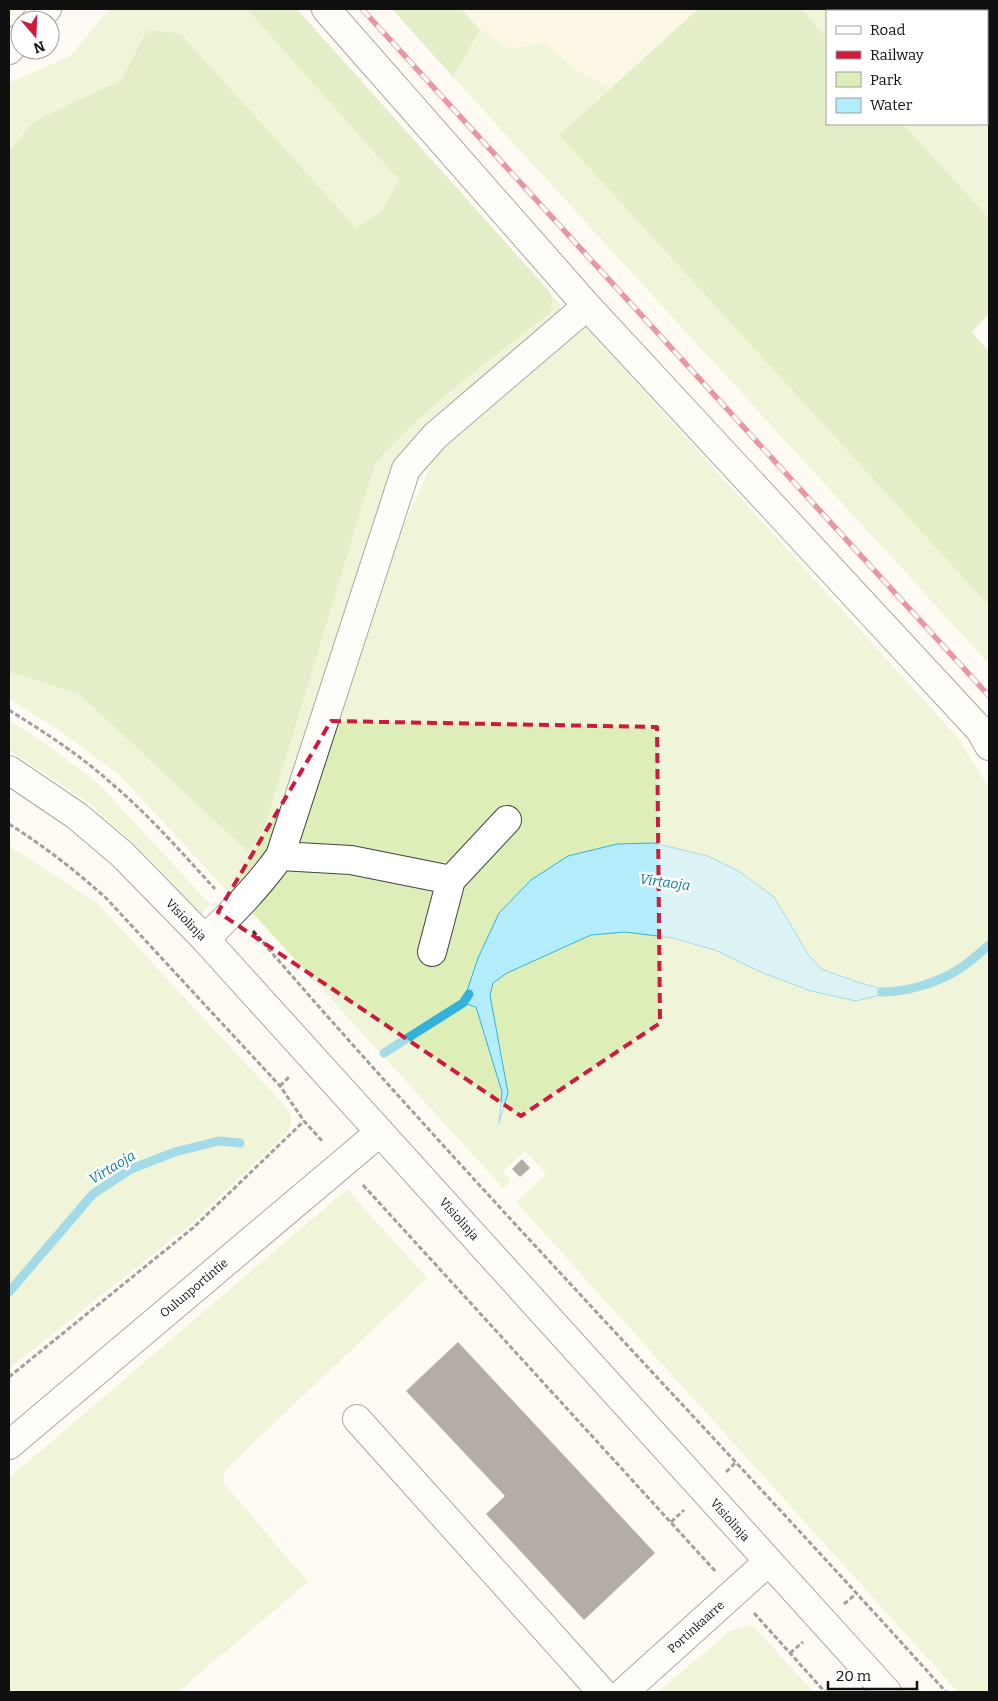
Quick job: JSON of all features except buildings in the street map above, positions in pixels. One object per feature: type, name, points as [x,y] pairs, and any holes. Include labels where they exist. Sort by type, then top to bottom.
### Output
[{"type":"street","points":[[326,9],[587,306],[980,730],[989,746]]},
{"type":"street","points":[[205,939],[266,876],[280,856],[406,469],[435,436],[587,306]]},
{"type":"street","name":"Visiolinja","points":[[9,770],[77,816],[123,855],[205,939],[887,1692]]},
{"type":"street","points":[[432,952],[451,880],[507,820]]},
{"type":"street","points":[[280,856],[350,860],[451,880]]},
{"type":"street","name":"Oulunportintie","points":[[9,1445],[380,1132]]},
{"type":"street","points":[[357,1419],[602,1692]]},
{"type":"street","name":"Portinkaarre","points":[[624,1692],[768,1562]]},
{"type":"path","points":[[9,710],[50,735],[112,783],[156,826],[235,910],[338,1030],[850,1585],[946,1692]]},
{"type":"path","points":[[9,824],[46,848],[79,873],[107,899],[280,1086],[304,1121],[825,1692]]},
{"type":"path","points":[[9,1378],[194,1228],[304,1121]]},
{"type":"highlighted area","points":[[331,721],[657,727],[660,1023],[521,1116],[218,912]]},
{"type":"shaded area","points":[[461,9],[698,9],[610,88],[577,71],[545,43],[511,50],[480,30]]},
{"type":"green space","points":[[110,9],[247,9],[400,180],[381,212],[356,229],[180,33],[147,30],[121,80],[34,121],[9,152],[9,83],[70,56]]},
{"type":"green space","points":[[247,9],[297,9],[549,291],[553,302],[549,314],[436,403],[375,464],[265,827],[249,853],[79,694],[9,672],[9,152],[34,121],[121,80],[147,30],[180,33],[356,228],[381,212],[399,180]]},
{"type":"green space","points":[[392,9],[461,9],[480,30],[453,77]]},
{"type":"green space","points":[[698,9],[801,9],[826,37],[826,125],[904,125],[989,218],[989,314],[972,332],[989,352],[989,606],[559,135]]},
{"type":"green space","points":[[801,9],[887,10],[826,10],[826,37]]},
{"type":"green space","points":[[989,9],[989,122],[988,10],[887,10]]},
{"type":"green space","points":[[480,30],[511,49],[545,43],[577,71],[610,88],[559,135],[989,606],[989,664],[453,77]]},
{"type":"green space","points":[[989,122],[989,218],[904,125],[988,125]]},
{"type":"green space","points":[[549,291],[561,306],[554,320],[401,464],[276,846],[232,896],[119,775],[59,730],[9,699],[9,672],[79,694],[249,853],[265,827],[375,464],[436,403],[549,314],[553,302]]},
{"type":"green space","points":[[585,326],[958,738],[989,788],[989,1692],[958,1692],[516,1202],[546,1174],[525,1151],[503,1172],[511,1181],[503,1188],[250,910],[283,871],[298,868],[354,869],[426,885],[435,895],[435,917],[417,953],[437,959],[459,887],[477,864],[521,825],[506,804],[450,861],[433,865],[298,841],[395,544],[441,443],[561,336]]},
{"type":"green space","points":[[9,720],[43,742],[99,784],[210,904],[202,914],[135,845],[89,803],[9,750]]},
{"type":"green space","points":[[9,846],[97,903],[285,1106],[292,1120],[286,1134],[191,1224],[9,1369]]},
{"type":"green space","points":[[347,1189],[427,1278],[225,1470],[223,1482],[308,1582],[178,1692],[9,1692],[9,1478]]},
{"type":"green space","points":[[752,1625],[814,1692],[658,1692],[730,1631]]},
{"type":"water","points":[[654,843],[707,856],[737,870],[774,897],[808,954],[821,969],[893,992],[856,1001],[811,991],[763,973],[715,950],[673,938],[625,932],[591,935],[507,973],[493,983],[490,995],[508,1093],[499,1123],[502,1092],[476,1007],[463,1003],[478,958],[499,913],[531,880],[568,856],[617,844]]},
{"type":"waterway","name":"Virtaoja","points":[[882,992],[911,988],[951,974],[989,945]]},
{"type":"waterway","name":"Virtaoja","points":[[384,1053],[463,1003],[469,994]]},
{"type":"waterway","name":"Virtaoja","points":[[9,1292],[93,1194],[131,1169],[175,1152],[219,1141],[240,1143]]},
{"type":"railway","points":[[362,9],[989,696]]}]
